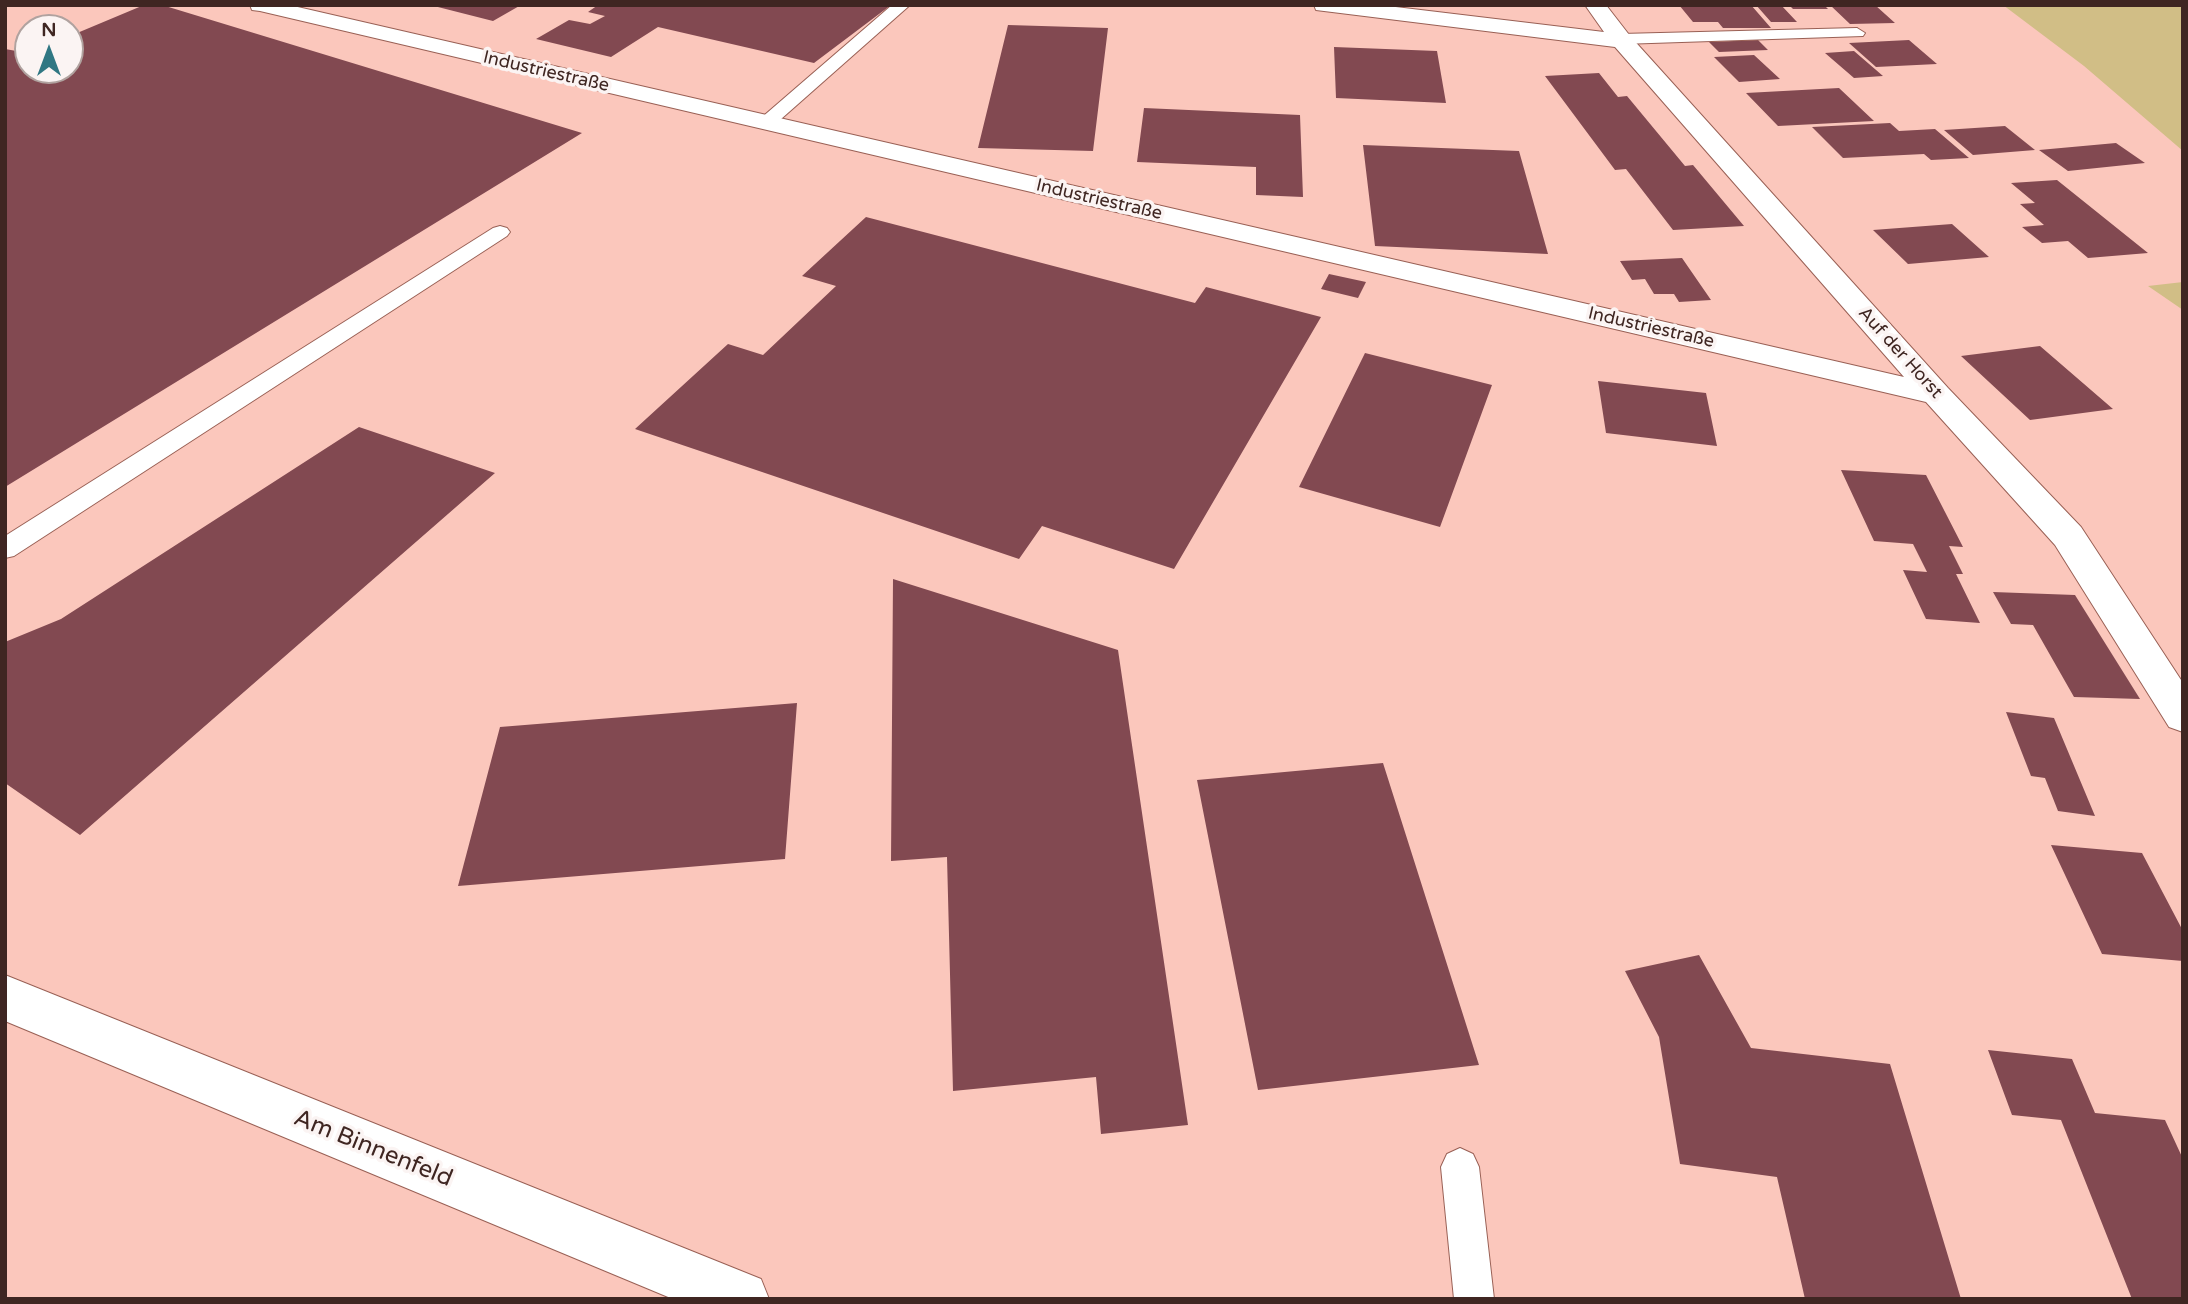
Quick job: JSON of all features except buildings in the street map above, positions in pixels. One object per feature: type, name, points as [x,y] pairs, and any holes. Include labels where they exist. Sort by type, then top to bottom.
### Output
[{"type":"street","name":"Industriestraße","points":[[260,5],[1937,395]]},
{"type":"street","points":[[1324,5],[1622,40]]},
{"type":"street","name":"Auf der Horst","points":[[1595,5],[1622,40],[1937,395],[2068,536],[2183,716]]},
{"type":"street","name":"Am Binnenfeld","points":[[5,998],[741,1299]]},
{"type":"lane","points":[[766,123],[902,5]]},
{"type":"lane","points":[[1622,40],[1857,33]]},
{"type":"lane","points":[[5,549],[500,232]]},
{"type":"lane","points":[[1460,1167],[1474,1299]]},
{"type":"shaded area","points":[[2003,5],[2183,5],[2183,151],[2084,66]]},
{"type":"shaded area","points":[[2183,282],[2183,310],[2148,286]]}]
